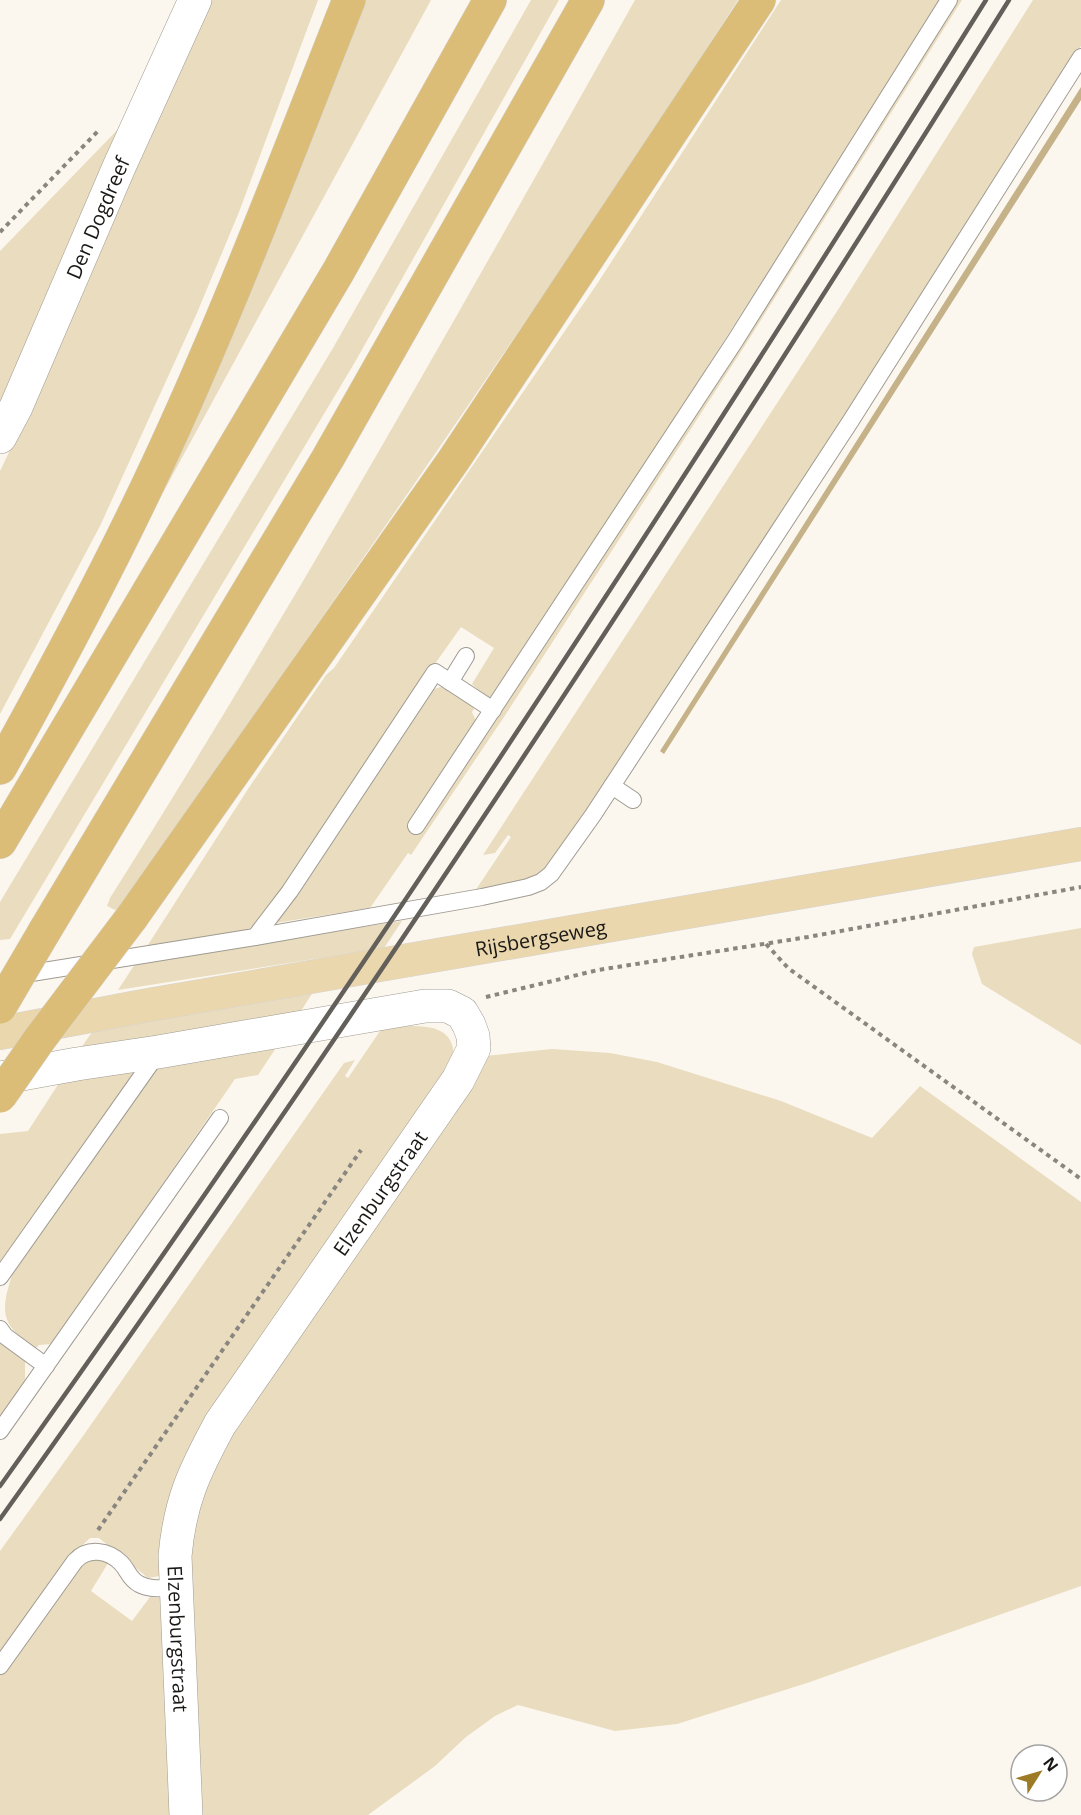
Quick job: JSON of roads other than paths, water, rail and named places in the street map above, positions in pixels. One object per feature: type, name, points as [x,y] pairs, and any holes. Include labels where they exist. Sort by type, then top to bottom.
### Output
[{"type":"highway","points":[[0,768],[54,671],[153,472],[216,331],[349,0]]},
{"type":"highway","points":[[0,842],[338,272],[490,0]]},
{"type":"highway","points":[[0,1007],[328,458],[588,0]]},
{"type":"highway","points":[[0,1096],[39,1040],[132,917],[453,461],[759,0]]},
{"type":"main road","name":"Rijsbergseweg","points":[[0,1033],[154,1004],[1081,844]]},
{"type":"street","name":"Den Dogdreef","points":[[0,437],[16,407],[119,167],[195,0]]},
{"type":"street","name":"Elzenburgstraat","points":[[158,1052],[425,1006],[447,1006],[462,1013],[473,1036],[474,1048],[458,1080],[220,1424],[186,1493],[178,1526],[175,1556],[186,1815]]},
{"type":"street","points":[[0,1078],[158,1052]]},
{"type":"lane","points":[[416,826],[735,341],[949,0]]},
{"type":"lane","points":[[0,978],[255,937],[482,897],[528,887],[541,882],[551,874],[612,786],[850,422],[1081,57]]},
{"type":"lane","points":[[450,682],[466,656]]},
{"type":"lane","points":[[255,937],[316,853],[435,672],[493,710]]},
{"type":"lane","points":[[612,786],[633,800]]},
{"type":"lane","points":[[0,1276],[158,1052]]},
{"type":"lane","points":[[0,1431],[220,1118]]},
{"type":"lane","points":[[0,1329],[5,1336],[46,1366]]},
{"type":"lane","points":[[0,1666],[75,1561],[87,1552],[103,1552],[122,1564],[128,1576],[149,1588],[176,1588]]},
{"type":"railway","points":[[0,1486],[256,1120],[505,750],[748,377],[986,0]]},
{"type":"railway","points":[[0,1519],[262,1146],[516,768],[765,386],[1009,0]]}]
